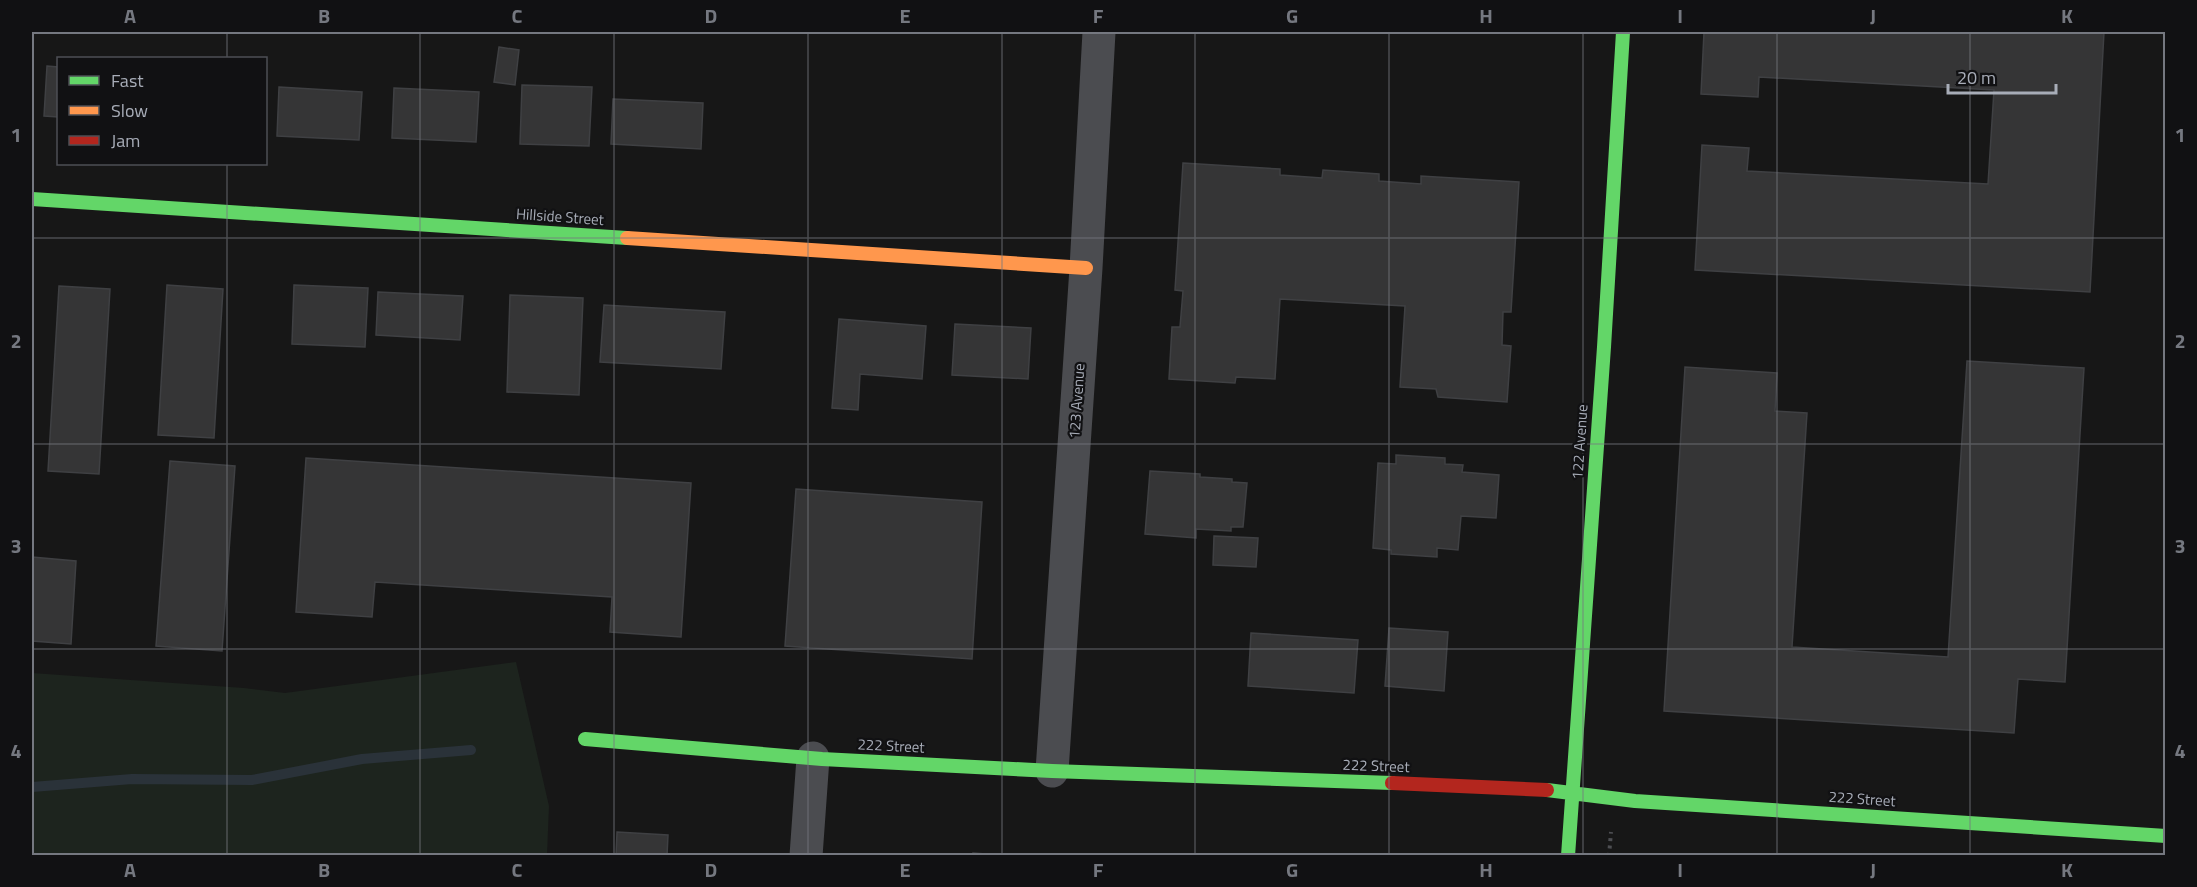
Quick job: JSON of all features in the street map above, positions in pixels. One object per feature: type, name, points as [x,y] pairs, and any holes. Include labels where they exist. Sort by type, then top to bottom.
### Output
[{"type":"street","name":"123 Avenue","points":[[1052,771],[1086,268],[1099,32]]},
{"type":"street","name":"122 Avenue","points":[[1568,855],[1603,359],[1623,32]]},
{"type":"street","name":"Hillside Street","points":[[32,199],[1086,268]]},
{"type":"street","name":"222 Street","points":[[585,739],[813,758],[1052,771],[1526,788],[1635,801],[2166,836]]},
{"type":"street","points":[[806,855],[813,758]]},
{"type":"path","points":[[1610,847],[1610,855]]},
{"type":"shaded area","points":[[516,662],[549,806],[547,855],[32,855],[32,673],[285,693]]},
{"type":"building","points":[[1704,32],[2104,32],[2090,292],[1695,270],[1702,145],[1749,148],[1747,171],[1988,184],[1994,90],[1759,77],[1758,97],[1701,94]]},
{"type":"building","points":[[499,47],[519,50],[515,85],[494,82]]},
{"type":"building","points":[[47,66],[57,67],[57,117],[44,116]]},
{"type":"building","points":[[522,85],[592,87],[589,146],[520,144]]},
{"type":"building","points":[[279,87],[362,92],[359,140],[277,136]]},
{"type":"building","points":[[394,88],[479,92],[476,142],[392,138]]},
{"type":"building","points":[[613,99],[703,103],[701,149],[611,144]]},
{"type":"building","points":[[1183,163],[1280,169],[1280,175],[1322,178],[1323,170],[1379,174],[1379,181],[1421,184],[1421,176],[1519,182],[1511,312],[1503,312],[1502,345],[1511,346],[1507,402],[1438,397],[1436,389],[1400,387],[1405,306],[1280,299],[1275,379],[1236,377],[1235,383],[1169,379],[1172,327],[1180,327],[1183,291],[1175,290]]},
{"type":"building","points":[[167,285],[223,289],[214,438],[158,435]]},
{"type":"building","points":[[294,285],[368,288],[365,347],[292,344]]},
{"type":"building","points":[[59,286],[110,289],[99,474],[48,471]]},
{"type":"building","points":[[378,292],[463,296],[460,340],[376,335]]},
{"type":"building","points":[[510,295],[583,298],[579,395],[507,392]]},
{"type":"building","points":[[604,305],[725,312],[721,369],[600,362]]},
{"type":"building","points":[[839,319],[926,326],[922,379],[860,374],[858,410],[832,408]]},
{"type":"building","points":[[955,324],[1031,328],[1028,379],[952,375]]},
{"type":"building","points":[[1967,361],[2084,368],[2065,682],[2018,679],[2014,733],[1664,711],[1685,367],[1777,373],[1775,411],[1807,413],[1792,647],[1948,657]]},
{"type":"building","points":[[1396,455],[1445,458],[1445,464],[1463,465],[1462,472],[1499,475],[1496,518],[1461,516],[1458,550],[1437,548],[1437,557],[1391,554],[1391,550],[1373,548],[1378,463],[1396,464]]},
{"type":"building","points":[[306,458],[691,483],[681,637],[610,632],[612,597],[375,582],[372,617],[296,612]]},
{"type":"building","points":[[170,461],[235,466],[222,651],[156,646]]},
{"type":"building","points":[[1150,471],[1200,474],[1200,477],[1232,479],[1232,482],[1247,483],[1243,527],[1231,527],[1231,531],[1196,529],[1196,538],[1145,534]]},
{"type":"building","points":[[796,489],[982,502],[972,659],[785,646]]},
{"type":"building","points":[[1214,536],[1258,538],[1256,567],[1213,565]]},
{"type":"building","points":[[32,557],[76,561],[71,644],[32,641]]},
{"type":"building","points":[[1389,628],[1448,632],[1444,691],[1385,686]]},
{"type":"building","points":[[1251,633],[1358,640],[1354,693],[1248,686]]},
{"type":"building","points":[[617,832],[668,835],[667,856],[616,856]]},
{"type":"building","points":[[973,853],[1011,856],[973,856]]},
{"type":"waterway","points":[[32,787],[132,779],[252,780],[362,759],[471,750]]},
{"type":"traffic: fast","points":[[1568,856],[1604,347],[1623,32]]},
{"type":"traffic: fast","points":[[32,199],[627,238]]},
{"type":"traffic: fast","points":[[585,739],[822,759],[1052,771],[1392,783]]},
{"type":"traffic: fast","points":[[1547,790],[1635,801],[2166,836]]},
{"type":"traffic: slow","points":[[627,238],[1086,268]]},
{"type":"traffic: jam","points":[[1392,783],[1547,790]]}]
